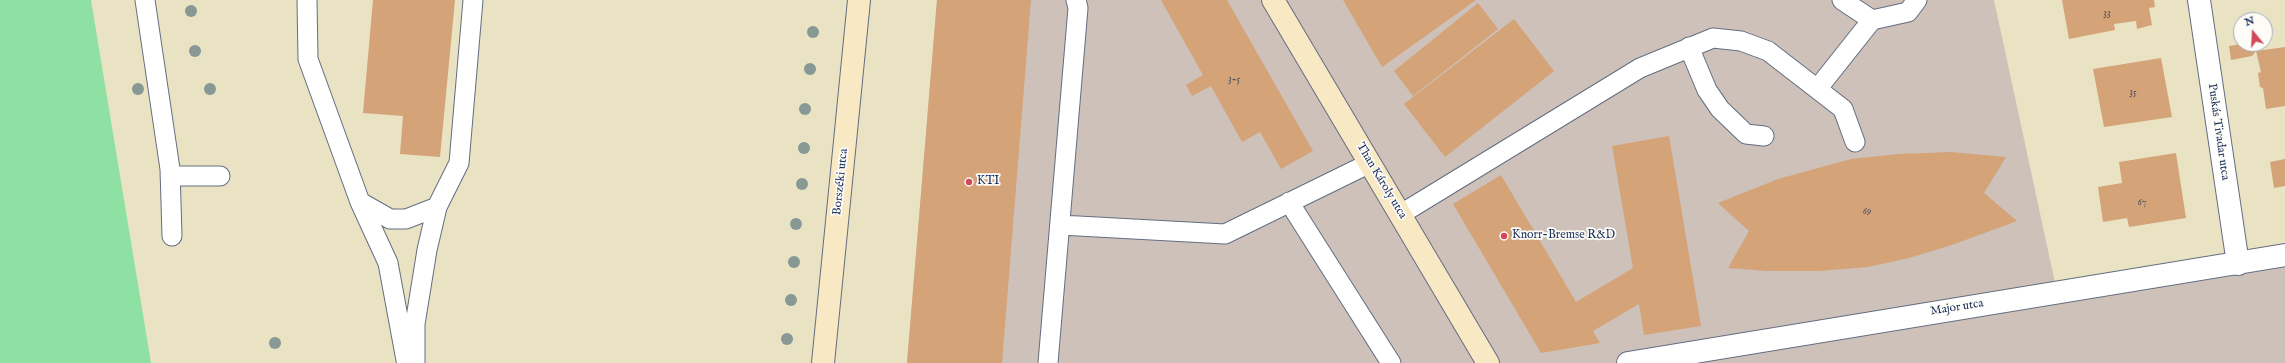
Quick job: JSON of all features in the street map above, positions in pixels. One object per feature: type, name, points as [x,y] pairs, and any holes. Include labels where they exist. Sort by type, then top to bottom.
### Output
[{"type":"street","name":"Borszéki utca","points":[[823,363],[859,0]]},
{"type":"street","name":"Than Károly utca","points":[[1273,0],[1488,363]]},
{"type":"street","name":"Puskás Tivadar utca","points":[[2199,0],[2238,264]]},
{"type":"street","name":"Major utca","points":[[1628,363],[2049,293],[2238,264],[2285,255]]},
{"type":"lane","points":[[145,0],[170,176],[172,236]]},
{"type":"lane","points":[[307,0],[308,58],[360,202],[388,263],[407,363]]},
{"type":"lane","points":[[416,363],[415,324],[427,250],[437,207],[459,163],[473,0]]},
{"type":"lane","points":[[1048,363],[1078,8],[1076,0]]},
{"type":"lane","points":[[1842,0],[1872,20]]},
{"type":"lane","points":[[1818,88],[1872,20],[1908,12],[1917,0]]},
{"type":"lane","points":[[1401,214],[1640,68],[1713,38],[1741,41],[1768,51],[1818,88],[1843,109],[1855,142]]},
{"type":"lane","points":[[1689,47],[1707,90],[1720,109],[1746,134],[1764,136]]},
{"type":"lane","points":[[1060,225],[1224,234],[1370,163]]},
{"type":"lane","points":[[170,176],[220,176]]},
{"type":"lane","points":[[360,202],[390,219],[406,219],[437,207]]},
{"type":"lane","points":[[1289,202],[1391,363]]},
{"type":"shaded area","points":[[937,0],[1994,0],[2057,292],[2285,255],[2285,363],[907,363]]},
{"type":"green space","points":[[0,0],[91,0],[151,363],[0,363]]},
{"type":"building","points":[[373,0],[455,0],[440,157],[400,154],[403,116],[363,113]]},
{"type":"building","name":"KTI","points":[[937,0],[1031,0],[1002,363],[907,363]]},
{"type":"building","points":[[1161,0],[1227,0],[1313,151],[1281,169],[1260,132],[1242,142],[1211,86],[1192,96],[1186,85],[1203,75]]},
{"type":"building","points":[[1343,0],[1476,0],[1382,67]]},
{"type":"building","points":[[2062,0],[2154,0],[2155,7],[2149,8],[2152,25],[2137,29],[2136,21],[2114,24],[2115,30],[2069,39]]},
{"type":"building","points":[[1478,3],[1498,29],[1413,96],[1394,71]]},
{"type":"building","points":[[1514,19],[1554,71],[1445,157],[1404,104]]},
{"type":"building","points":[[2233,45],[2233,52],[2256,52],[2252,56],[2231,60],[2229,46]]},
{"type":"building","points":[[2285,47],[2285,106],[2266,109],[2263,88],[2260,87],[2258,73],[2261,72],[2256,52],[2273,52],[2273,49]]},
{"type":"building","points":[[2161,58],[2172,117],[2104,127],[2093,69]]},
{"type":"building","name":"Knorr-Bremse R&D","points":[[1669,136],[1701,326],[1644,335],[1639,304],[1593,331],[1600,343],[1541,353],[1453,204],[1501,175],[1576,302],[1633,268],[1612,146]]},
{"type":"building","points":[[1951,152],[2006,157],[1984,193],[2017,221],[1952,245],[1909,258],[1868,267],[1819,271],[1767,271],[1728,268],[1749,231],[1718,203],[1778,179],[1851,159],[1899,154]]},
{"type":"building","points":[[2176,153],[2186,218],[2129,227],[2127,218],[2103,222],[2098,187],[2122,183],[2119,162]]},
{"type":"building","points":[[2285,159],[2285,186],[2274,188],[2270,162]]},
{"type":"place","name":"KTI","points":[[969,182]]},
{"type":"place","name":"Knorr-Bremse R&D","points":[[1504,236]]}]
